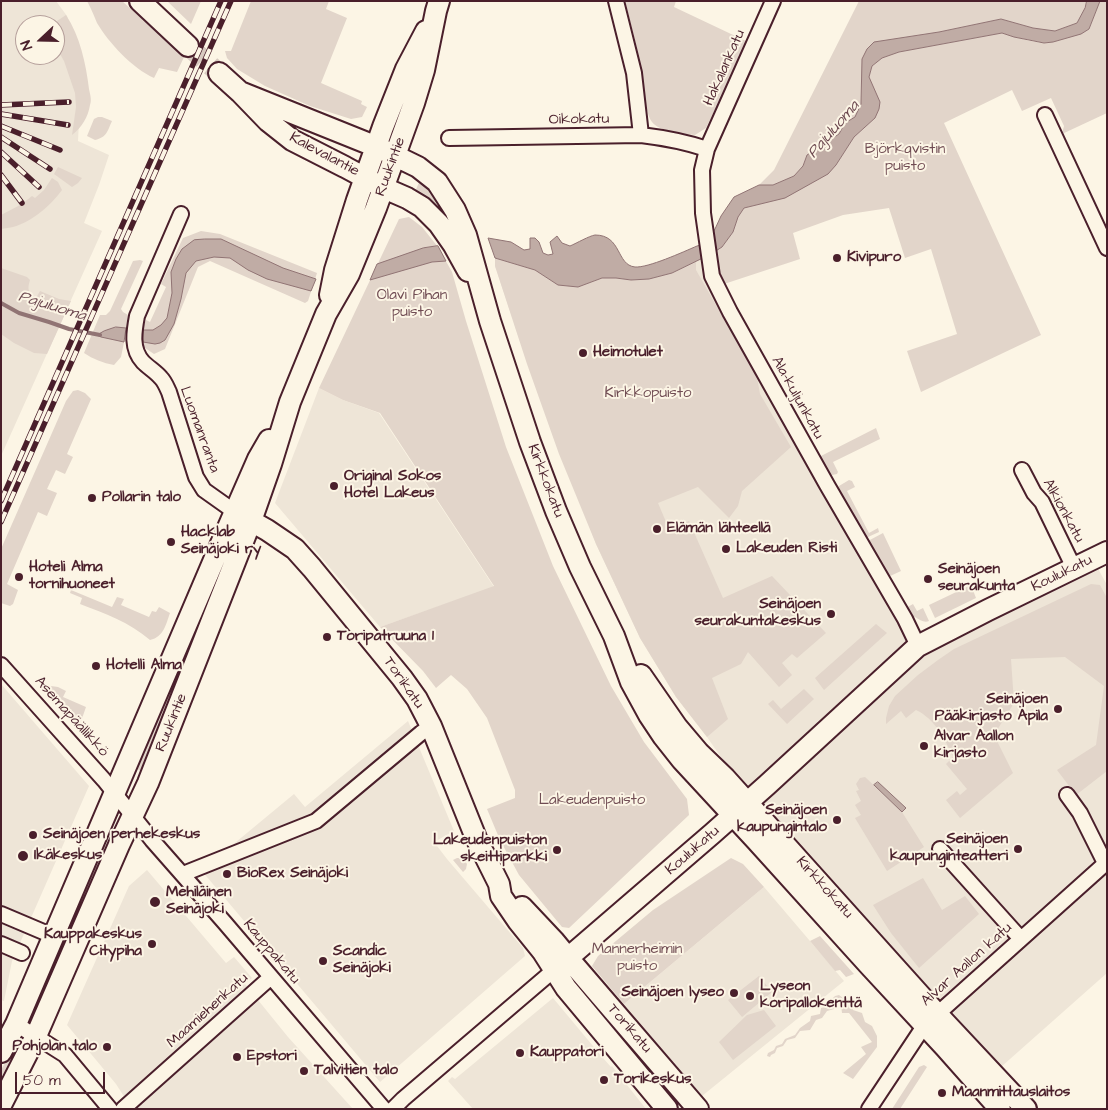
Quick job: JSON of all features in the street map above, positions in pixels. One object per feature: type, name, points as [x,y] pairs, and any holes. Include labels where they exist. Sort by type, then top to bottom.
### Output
[{"type":"main road","points":[[140,1],[188,46]]},
{"type":"main road","name":"Ruukintie","points":[[326,314],[335,270],[357,200],[406,69],[437,7]]},
{"type":"main road","name":"Ruukintie","points":[[1,1052],[16,1024],[114,792],[243,517],[272,464],[290,402],[326,314],[348,274],[384,188],[424,70],[437,7]]},
{"type":"main road","name":"Kalevalantie","points":[[219,73],[268,122],[292,140],[366,178]]},
{"type":"main road","name":"Kalevalantie","points":[[240,92],[377,147]]},
{"type":"main road","name":"Kirkkokatu","points":[[377,147],[418,167],[437,182],[466,235],[490,321],[530,442],[580,567],[614,636],[631,682],[648,714],[682,760],[740,809],[930,1020],[1026,1109]]},
{"type":"main road","name":"Kirkkokatu","points":[[366,178],[422,207],[439,224],[454,244],[490,321]]},
{"type":"main road","name":"Ruukintie","points":[[1,1105],[36,1036],[152,774],[243,517]]},
{"type":"main road","name":"Torikatu","points":[[243,517],[295,549],[402,678],[431,726],[476,838],[499,884],[507,890],[554,941],[566,988],[668,1109]]},
{"type":"main road","name":"Koulukatu","points":[[561,964],[740,809],[918,646],[1074,568],[1105,558]]},
{"type":"main road","name":"Torikatu","points":[[561,964],[698,1109]]},
{"type":"main road","name":"Kirkkokatu","points":[[930,1020],[945,1047],[1000,1109]]},
{"type":"street","points":[[616,1],[634,73],[641,136]]},
{"type":"street","name":"Hakalankatu","points":[[707,149],[773,1]]},
{"type":"street","points":[[1045,115],[1107,248]]},
{"type":"street","name":"Oikokatu","points":[[449,138],[641,136],[685,142],[707,149]]},
{"type":"street","name":"Ala-kuljunkatu","points":[[707,149],[702,170],[703,213],[712,276],[730,312],[905,619],[918,646]]},
{"type":"street","name":"Luomanranta","points":[[181,214],[136,316],[134,344],[137,354],[163,380],[169,392],[196,477],[204,490],[243,517]]},
{"type":"street","name":"Alkionkatu","points":[[1022,470],[1034,493],[1042,502],[1074,568]]},
{"type":"street","name":"Asemapäällikkö","points":[[1,665],[114,792]]},
{"type":"street","points":[[183,874],[316,821],[431,726]]},
{"type":"street","name":"Kauppakatu","points":[[114,792],[384,1109]]},
{"type":"street","points":[[1067,795],[1080,813],[1106,863]]},
{"type":"street","points":[[940,849],[1021,938]]},
{"type":"street","name":"Alvar Aallon katu","points":[[869,1109],[930,1020],[1106,863]]},
{"type":"street","points":[[1,914],[53,936]]},
{"type":"street","points":[[1,944],[22,953]]},
{"type":"street","name":"Koulukatu","points":[[393,1109],[561,964]]},
{"type":"street","name":"Maamiehenkatu","points":[[122,1109],[271,978]]},
{"type":"street","points":[[16,1024],[65,1055],[110,1109]]},
{"type":"shaded area","points":[[1,1],[56,1],[67,16],[82,60],[78,141],[109,155],[84,223],[102,231],[1,456]]},
{"type":"shaded area","points":[[1087,1],[1100,1],[1089,29],[1081,34],[1053,42],[1044,43],[1002,33],[899,52],[882,58],[872,66],[869,77],[880,102],[875,118],[854,137],[828,174],[785,198],[744,208],[738,217],[733,232],[722,247],[672,273],[649,279],[602,278],[578,287],[558,285],[535,270],[495,258],[488,238],[511,242],[524,250],[530,249],[530,238],[535,238],[539,242],[543,253],[548,255],[553,254],[550,242],[557,236],[562,243],[570,246],[595,235],[604,236],[615,245],[629,265],[635,267],[657,262],[705,244],[734,197],[759,185],[773,185],[794,176],[803,166],[807,155],[839,134],[845,123],[855,117],[861,104],[862,59],[867,49],[874,42],[939,32],[1001,19],[1033,28],[1055,31],[1077,23]]},
{"type":"shaded area","points":[[221,239],[283,268],[316,279],[311,291],[267,279],[248,270],[230,258],[214,257],[196,261],[186,273],[174,324],[165,340],[155,344],[143,342],[143,330],[153,330],[167,318],[172,293],[171,272],[182,249],[194,240]]},
{"type":"shaded area","points":[[438,246],[446,261],[432,262],[370,280],[377,264],[423,248]]},
{"type":"shaded area","points":[[707,256],[921,656],[1096,565],[1107,585],[1107,973],[1001,1067],[723,760],[676,697],[640,638],[596,544],[527,362],[495,266],[498,259],[535,270],[558,285],[649,279],[672,273]]},
{"type":"shaded area","points":[[116,327],[126,328],[124,342],[97,335],[104,331]]},
{"type":"shaded area","points":[[319,388],[343,400],[379,413],[494,587],[380,627],[275,503]]},
{"type":"shaded area","points":[[1,684],[89,786],[12,961],[4,1001],[1,1000]]},
{"type":"shaded area","points":[[408,721],[454,831],[434,842],[523,948],[525,956],[380,1082],[196,864],[230,847],[294,794],[305,807]]},
{"type":"shaded area","points":[[878,782],[906,808],[902,812],[874,785]]},
{"type":"shaded area","points":[[147,870],[226,963],[234,957],[252,978],[245,984],[288,1037],[353,1109],[132,1109],[116,1084],[67,1025],[129,886]]},
{"type":"shaded area","name":"Seinäjoen lyseo","points":[[764,887],[844,981],[702,1096],[624,1004]]},
{"type":"shaded area","points":[[553,998],[603,1058],[612,1066],[646,1109],[473,1109],[448,1081],[452,1077],[455,1079]]},
{"type":"green space","points":[[87,1],[122,1],[184,57],[177,72],[159,68],[154,78],[138,68],[108,39],[97,23]]},
{"type":"green space","points":[[167,1],[201,1],[191,24]]},
{"type":"green space","points":[[251,1],[329,1],[326,9],[347,18],[321,83],[362,101],[361,104],[367,107],[362,117],[351,119],[310,106],[265,86],[237,69],[227,58],[225,51],[231,51]]},
{"type":"green space","points":[[625,1],[676,1],[674,7],[748,42],[706,128],[695,135],[672,132],[660,128],[652,122],[646,108],[636,44]]},
{"type":"green space","points":[[859,1],[1087,1],[1086,8],[1077,23],[1055,31],[1033,28],[1001,19],[874,43],[861,79],[861,104],[856,117],[845,123],[839,134],[807,155],[803,166],[794,176],[773,185],[759,185],[774,170]]},
{"type":"green space","name":"Björkqvistin puisto","points":[[1100,1],[1107,1],[1107,113],[1062,134],[1064,126],[1051,98],[1022,111],[1012,90],[944,123],[1041,335],[921,392],[907,351],[957,334],[931,249],[905,258],[889,208],[843,215],[793,233],[800,259],[721,285],[711,254],[722,247],[733,232],[737,217],[744,208],[755,205],[836,165],[854,137],[875,118],[869,77],[872,66],[882,58],[899,52],[1002,33],[1034,42],[1046,43],[1057,41],[1089,29]]},
{"type":"green space","points":[[65,16],[71,23],[82,51],[91,99],[86,118],[79,129],[72,135],[76,107],[75,93],[65,64]]},
{"type":"green space","points":[[98,117],[112,121],[104,136],[95,140],[87,136],[94,119]]},
{"type":"green space","points":[[58,167],[82,178],[72,187],[54,174]]},
{"type":"green space","points":[[52,178],[58,182],[62,190],[52,201],[40,212],[20,225],[1,229],[1,215],[22,204],[32,196],[35,198],[44,190]]},
{"type":"green space","points":[[420,180],[442,200],[462,242],[415,192]]},
{"type":"green space","name":"Lakeudenpuisto","points":[[409,217],[422,227],[438,247],[452,272],[506,447],[553,566],[611,686],[644,742],[687,799],[689,815],[569,928],[562,927],[519,875],[500,840],[487,809],[515,798],[515,790],[487,718],[467,689],[451,675],[436,688],[423,671],[380,627],[494,586],[380,413],[343,400],[319,388],[399,219]]},
{"type":"green space","points":[[201,231],[220,234],[317,273],[308,301],[305,303],[210,261],[198,267],[165,349],[154,354],[142,346],[143,327],[146,320],[150,322],[166,287],[161,284],[183,238]]},
{"type":"green space","name":"Kirkkopuisto","points":[[495,258],[535,270],[558,285],[578,287],[602,278],[649,279],[672,273],[696,261],[696,270],[757,377],[760,394],[791,447],[742,491],[738,506],[729,518],[698,487],[658,503],[669,529],[689,521],[723,598],[772,576],[826,633],[797,658],[792,654],[782,663],[792,675],[779,687],[748,652],[741,664],[712,678],[728,719],[707,737],[676,697],[640,638],[596,544],[559,454],[527,364],[495,266]]},
{"type":"green space","points":[[133,261],[143,261],[121,309],[128,315],[128,323],[121,357],[114,365],[95,359],[84,353],[100,315],[106,315],[110,311]]},
{"type":"green space","points":[[1,268],[27,277],[30,280],[29,290],[36,298],[40,291],[59,299],[71,301],[47,354],[34,353],[1,334]]},
{"type":"green space","points":[[78,390],[85,393],[91,399],[67,454],[73,457],[65,474],[56,470],[47,489],[57,493],[47,516],[38,512],[7,584],[18,590],[13,604],[10,606],[1,603],[1,549],[66,401],[73,391]]},
{"type":"green space","points":[[876,428],[880,439],[833,462],[838,472],[837,474],[832,475],[822,464],[821,456]]},
{"type":"green space","points":[[849,480],[852,481],[855,487],[847,491],[869,533],[878,528],[879,532],[868,537],[866,537],[838,489],[839,486]]},
{"type":"green space","points":[[883,533],[901,571],[888,577],[868,541]]},
{"type":"green space","points":[[225,559],[229,561],[143,773],[136,768]]},
{"type":"green space","points":[[1091,584],[1100,585],[1107,598],[1107,771],[1076,795],[1057,770],[1096,745],[1104,686],[1065,657],[1011,659],[1014,703],[994,735],[1013,773],[960,818],[946,800],[957,791],[960,795],[967,789],[946,764],[953,757],[943,737],[929,719],[916,710],[906,718],[901,711],[886,724],[889,706],[895,696],[918,675],[954,649]]},
{"type":"green space","points":[[971,585],[976,598],[935,618],[929,605]]},
{"type":"green space","points":[[71,590],[112,607],[117,597],[124,599],[121,605],[149,617],[152,611],[156,612],[159,607],[170,613],[166,626],[161,633],[150,640],[125,623],[80,604],[82,598],[70,593]]},
{"type":"green space","points":[[913,604],[917,611],[923,608],[929,621],[920,620],[915,617],[912,618],[906,608]]},
{"type":"green space","points":[[876,624],[887,633],[824,690],[815,678]]},
{"type":"green space","points":[[51,686],[66,691],[63,697],[86,707],[79,727],[48,691]]},
{"type":"green space","points":[[804,689],[814,699],[787,724],[768,704],[773,700],[781,709]]},
{"type":"green space","points":[[865,777],[902,812],[924,847],[887,871],[855,818],[861,815],[855,805],[861,801],[856,791],[859,790],[856,784],[860,778]]},
{"type":"green space","points":[[100,846],[105,846],[82,907],[80,928],[46,999],[42,997],[77,920],[78,905]]},
{"type":"green space","points":[[463,858],[467,864],[463,872],[453,860]]},
{"type":"green space","name":"Mannerheimin puisto","points":[[731,858],[743,864],[764,887],[624,1004],[592,966],[598,956],[653,910]]},
{"type":"green space","points":[[923,878],[942,910],[965,896],[979,914],[919,968],[891,933],[873,905]]},
{"type":"green space","points":[[820,936],[854,974],[846,977],[840,970],[835,971],[810,941]]},
{"type":"green space","name":"Lyseon koripallokenttä","points":[[759,976],[772,992],[742,1017],[728,1000]]},
{"type":"green space","points":[[839,995],[851,1000],[853,1010],[862,1013],[865,1022],[872,1026],[877,1036],[877,1047],[853,1079],[843,1073],[866,1054],[861,1047],[872,1042],[849,1013],[842,1013],[841,1005],[827,1011],[822,1018],[816,1020],[810,1030],[800,1031],[795,1038],[787,1040],[783,1046],[777,1048],[770,1057],[767,1056],[776,1046],[782,1044],[785,1039],[795,1035],[800,1028],[810,1021],[811,1016],[820,1014],[821,1008],[831,1002],[835,996]]},
{"type":"green space","points":[[764,1010],[776,1026],[733,1060],[719,1042],[747,1015]]},
{"type":"green space","points":[[7,1059],[13,1061],[1,1083],[1,1070]]},
{"type":"green space","points":[[924,1065],[927,1067],[900,1109],[892,1109],[919,1067]]},
{"type":"waterway","name":"Pajuluoma","points":[[1,303],[19,313],[69,329],[100,335]]},
{"type":"tunnel","points":[[188,46],[219,73]]},
{"type":"railway","points":[[1,501],[221,1]]},
{"type":"railway","points":[[1,522],[231,1]]},
{"type":"railway","points":[[1,105],[69,102]]},
{"type":"railway","points":[[1,114],[68,125]]},
{"type":"railway","points":[[1,126],[60,150]]},
{"type":"railway","points":[[1,137],[50,169]]},
{"type":"railway","points":[[1,152],[39,187]]},
{"type":"railway","points":[[1,175],[22,203]]},
{"type":"place","name":"Kivipuro","points":[[837,258]]},
{"type":"place","name":"Heimotulet","points":[[583,353]]},
{"type":"place","name":"Original Sokos Hotel Lakeus","points":[[334,486]]},
{"type":"place","name":"Pollarin talo","points":[[92,498]]},
{"type":"place","name":"Elämän lähteellä","points":[[657,529]]},
{"type":"place","name":"Hacklab Seinäjoki ry","points":[[171,542]]},
{"type":"place","name":"Lakeuden Risti","points":[[726,549]]},
{"type":"place","name":"Hoteli Alma tornihuoneet","points":[[19,577]]},
{"type":"place","name":"Seinäjoen seurakunta","points":[[928,579]]},
{"type":"place","name":"Seinäjoen seurakuntakeskus","points":[[831,614]]},
{"type":"place","name":"Toripatruuna 1","points":[[327,637]]},
{"type":"place","name":"Hotelli Alma","points":[[96,666]]},
{"type":"place","name":"Seinäjoen Pääkirjasto Apila","points":[[1058,709]]},
{"type":"place","name":"Alvar Aallon kirjasto","points":[[924,746]]},
{"type":"place","name":"Seinäjoen kaupungintalo","points":[[837,820]]},
{"type":"place","name":"Seinäjoen perhekeskus","points":[[33,835]]},
{"type":"place","name":"Seinäjoen kaupunginteatteri","points":[[1018,849]]},
{"type":"place","name":"Lakeudenpuiston skeittiparkki","points":[[557,850]]},
{"type":"place","name":"Ikäkeskus","points":[[23,856]]},
{"type":"place","name":"BioRex Seinäjoki","points":[[227,874]]},
{"type":"place","name":"Mehiläinen Seinäjoki","points":[[155,902]]},
{"type":"place","name":"Kauppakeskus Citypiha","points":[[152,944]]},
{"type":"place","name":"Scandic Seinäjoki","points":[[323,961]]},
{"type":"place","name":"Seinäjoen lyseo","points":[[734,993]]},
{"type":"place","name":"Lyseon koripallokenttä","points":[[750,996]]},
{"type":"place","name":"Pohjolan talo","points":[[107,1047]]},
{"type":"place","name":"Kauppatori","points":[[520,1053]]},
{"type":"place","name":"Epstori","points":[[237,1057]]},
{"type":"place","name":"Talvitien talo","points":[[304,1071]]},
{"type":"place","name":"Torikeskus","points":[[604,1080]]},
{"type":"place","name":"Maanmittauslaitos","points":[[942,1093]]},
{"type":"park label","name":"Olavi Pihan puisto","points":[[412,304]]}]
